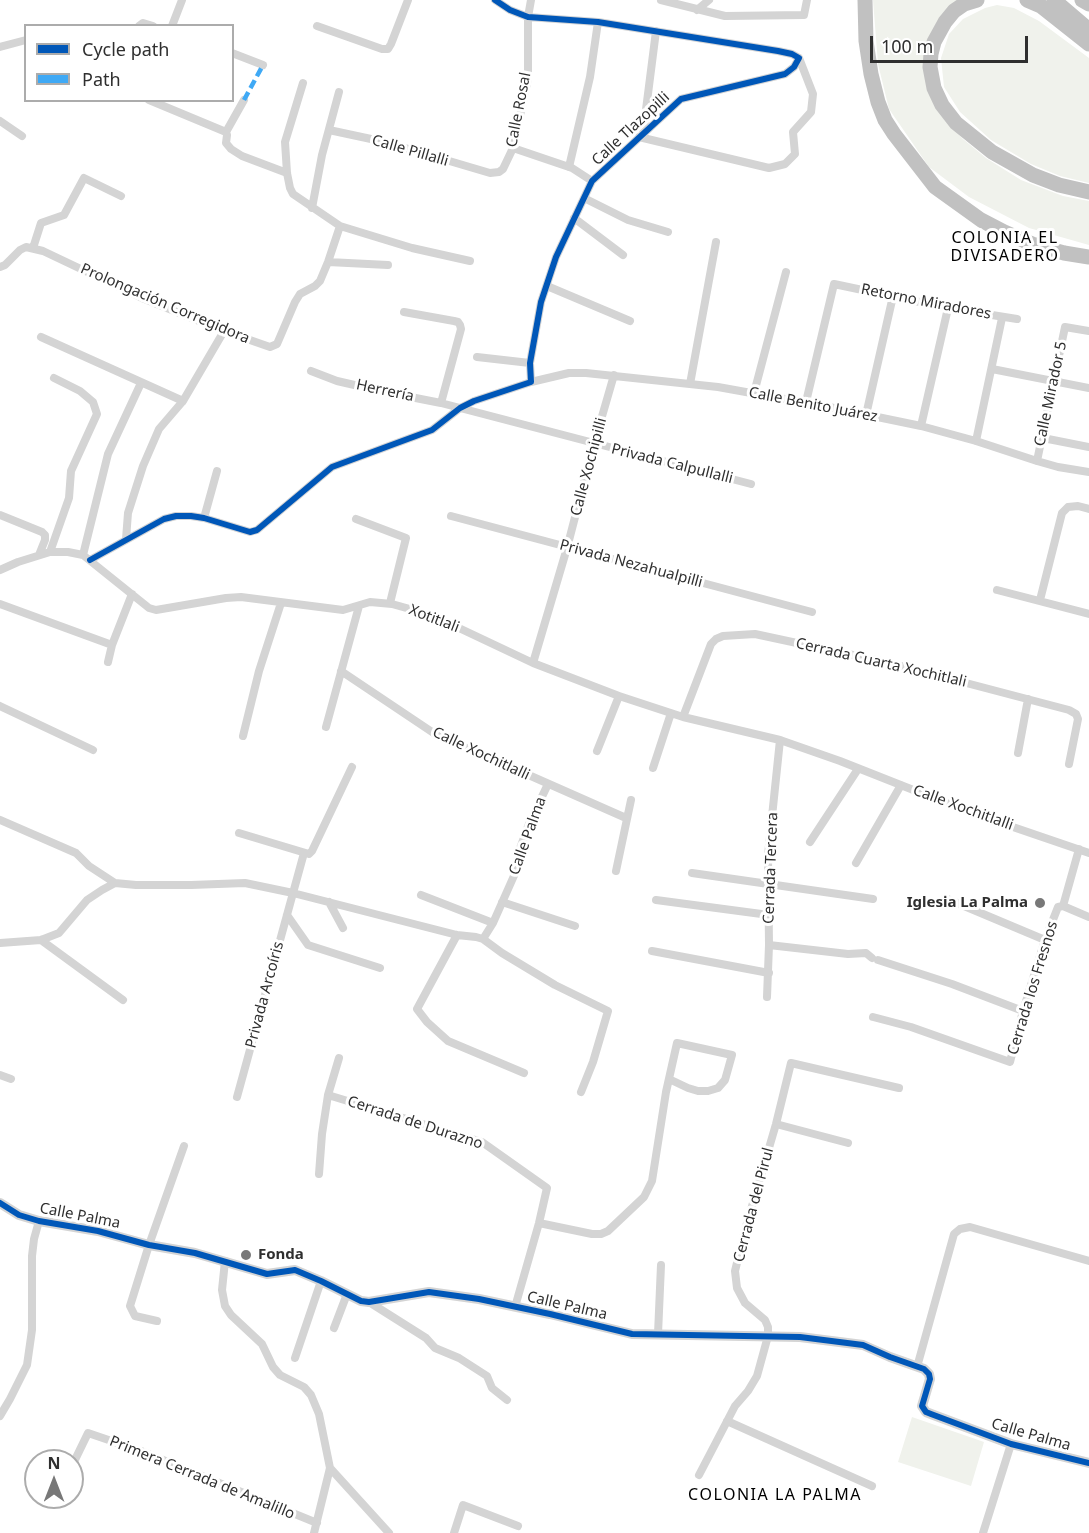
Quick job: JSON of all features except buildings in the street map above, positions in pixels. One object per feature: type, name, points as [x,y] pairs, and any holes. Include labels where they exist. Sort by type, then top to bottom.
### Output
[{"type":"highway","points":[[865,0],[866,41],[878,102],[894,134],[935,187],[981,220],[1004,232],[1064,254],[1089,257]]},
{"type":"highway","points":[[977,0],[964,4],[954,11],[934,42],[930,67],[934,88],[942,105],[956,123],[992,152],[1033,175],[1059,185],[1089,192]]},
{"type":"highway","points":[[1027,0],[1041,6],[1089,44]]},
{"type":"highway","points":[[1042,0],[1089,39]]},
{"type":"highway","points":[[1054,0],[1089,30]]},
{"type":"highway","points":[[1067,0],[1089,19]]},
{"type":"highway","points":[[1082,0],[1089,4]]},
{"type":"street","points":[[173,24],[183,0]]},
{"type":"street","points":[[317,26],[382,49],[388,48],[392,44],[408,0]]},
{"type":"street","points":[[495,0],[510,10],[528,16],[598,22],[656,31],[778,51],[800,58],[813,94],[811,112],[793,132],[795,154],[785,164],[769,168],[641,135],[656,31]]},
{"type":"street","name":"Calle Rosal","points":[[490,173],[500,172],[503,169],[513,148],[528,79],[528,16],[531,0]]},
{"type":"street","points":[[661,0],[724,16],[804,15],[807,0]]},
{"type":"street","points":[[697,10],[710,0]]},
{"type":"street","points":[[569,167],[584,105],[598,22]]},
{"type":"street","points":[[0,47],[24,41]]},
{"type":"street","points":[[234,54],[263,65]]},
{"type":"street","name":"Calle Tlazopilli","points":[[531,382],[530,363],[541,302],[556,257],[592,181],[681,99],[785,74],[800,58]]},
{"type":"street","points":[[303,83],[285,142],[287,173],[293,194],[340,226],[412,248],[470,261]]},
{"type":"street","points":[[312,208],[322,155],[339,92]]},
{"type":"street","points":[[244,100],[226,132],[226,143],[242,156],[287,173]]},
{"type":"street","points":[[154,102],[226,132]]},
{"type":"street","points":[[0,121],[22,136]]},
{"type":"street","name":"Calle Pillalli","points":[[329,130],[384,142],[490,173]]},
{"type":"street","points":[[513,148],[569,167],[592,181]]},
{"type":"street","points":[[0,267],[20,250],[26,247],[33,248],[41,223],[64,215],[84,178],[122,196]]},
{"type":"street","points":[[584,198],[628,220],[668,232]]},
{"type":"street","points":[[574,218],[623,255]]},
{"type":"street","name":"Prolongación Corregidora","points":[[33,248],[43,250],[142,298],[265,346],[274,346],[300,294],[320,281],[340,226]]},
{"type":"street","points":[[690,384],[716,242]]},
{"type":"street","points":[[328,262],[388,265]]},
{"type":"street","points":[[754,393],[786,272]]},
{"type":"street","name":"Retorno Miradores","points":[[806,402],[834,284],[948,308],[1017,319]]},
{"type":"street","points":[[546,286],[630,321]]},
{"type":"street","points":[[866,415],[893,296]]},
{"type":"street","points":[[921,426],[948,308]]},
{"type":"street","points":[[405,312],[459,322],[461,329],[441,403]]},
{"type":"street","points":[[976,441],[1002,318]]},
{"type":"street","name":"Calle Mirador 5","points":[[1037,461],[1065,327],[1089,331]]},
{"type":"street","points":[[126,539],[128,513],[143,466],[159,429],[183,401],[224,331]]},
{"type":"street","points":[[41,338],[183,401]]},
{"type":"street","points":[[477,357],[530,363]]},
{"type":"street","points":[[992,369],[1089,388]]},
{"type":"street","name":"Herrería","points":[[311,371],[337,381],[460,408]]},
{"type":"street","name":"Calle Benito Juárez","points":[[531,382],[569,373],[586,373],[754,393],[921,426],[1058,467],[1089,472]]},
{"type":"street","name":"Calle Xochipilli","points":[[533,663],[614,375]]},
{"type":"street","points":[[50,552],[69,498],[71,471],[97,414],[93,402],[80,391],[54,378]]},
{"type":"street","points":[[0,570],[50,552],[68,552],[86,558],[164,519],[176,516],[204,518],[243,531],[257,530],[332,467],[432,430],[460,408],[474,401],[531,382]]},
{"type":"street","points":[[86,558],[108,454],[141,383]]},
{"type":"street","name":"Privada Calpullalli","points":[[460,408],[751,483]]},
{"type":"street","points":[[1043,438],[1089,447]]},
{"type":"street","points":[[204,518],[217,471]]},
{"type":"street","points":[[1040,600],[1062,513],[1068,507],[1078,506],[1089,509]]},
{"type":"street","points":[[0,515],[45,535],[39,555]]},
{"type":"street","name":"Privada Nezahualpilli","points":[[451,516],[812,612]]},
{"type":"street","points":[[356,519],[406,538],[390,603]]},
{"type":"street","name":"Xotitlali","points":[[86,558],[149,608],[156,610],[241,597],[343,610],[370,602],[390,603],[442,620],[533,663],[619,696],[683,717],[780,740]]},
{"type":"street","points":[[997,590],[1089,614]]},
{"type":"street","points":[[108,662],[112,645],[132,594]]},
{"type":"street","points":[[243,736],[259,671],[281,603]]},
{"type":"street","points":[[0,604],[112,645]]},
{"type":"street","points":[[326,727],[359,606]]},
{"type":"street","name":"Cerrada Cuarta Xochitlali","points":[[683,717],[711,644],[716,639],[733,635],[761,635],[880,661],[1069,710],[1076,714],[1078,719],[1069,765]]},
{"type":"street","name":"Calle Xochitlalli","points":[[341,671],[441,738],[626,818]]},
{"type":"street","points":[[597,751],[619,696]]},
{"type":"street","points":[[1018,753],[1028,699]]},
{"type":"street","points":[[0,706],[93,750]]},
{"type":"street","points":[[653,768],[670,713]]},
{"type":"street","name":"Calle Xochitlalli","points":[[780,740],[969,812],[1089,853]]},
{"type":"street","name":"Cerrada Tercera","points":[[767,997],[769,973],[768,855],[780,740]]},
{"type":"street","points":[[239,833],[309,854],[352,767]]},
{"type":"street","points":[[810,842],[858,769]]},
{"type":"street","name":"Calle Palma","points":[[483,939],[517,869],[518,854],[548,784]]},
{"type":"street","points":[[856,863],[901,785]]},
{"type":"street","points":[[616,871],[631,800]]},
{"type":"street","points":[[0,820],[76,853],[89,866],[115,883],[136,885],[245,883],[457,935],[483,939],[555,985],[608,1011],[593,1062],[581,1092]]},
{"type":"street","name":"Cerrada los Fresnos","points":[[873,1017],[911,1027],[1010,1062],[1045,940],[1058,907],[1063,906],[1078,849]]},
{"type":"street","points":[[293,893],[304,853]]},
{"type":"street","points":[[692,873],[873,898]]},
{"type":"street","points":[[0,943],[41,940],[59,933],[87,900],[115,883]]},
{"type":"street","name":"Privada Arcoíris","points":[[237,1096],[293,893]]},
{"type":"street","points":[[420,895],[492,923]]},
{"type":"street","points":[[945,898],[1045,940]]},
{"type":"street","points":[[656,900],[769,915]]},
{"type":"street","points":[[328,902],[343,928]]},
{"type":"street","points":[[502,902],[575,926]]},
{"type":"street","points":[[1063,906],[1089,917]]},
{"type":"street","points":[[287,915],[308,945],[380,968]]},
{"type":"street","points":[[457,935],[417,1009],[427,1023],[448,1041],[524,1073]]},
{"type":"street","points":[[41,940],[123,1000]]},
{"type":"street","points":[[769,945],[848,954],[866,953],[875,959],[952,984],[1023,1011]]},
{"type":"street","points":[[652,951],[769,973]]},
{"type":"street","points":[[539,1223],[592,1234],[608,1231],[644,1197],[652,1180],[669,1079],[677,1043],[732,1055],[724,1080],[718,1088],[698,1091],[669,1079]]},
{"type":"street","name":"Cerrada de Durazno","points":[[319,1174],[328,1095],[339,1058]]},
{"type":"street","name":"Cerrada del Pirul","points":[[768,1336],[765,1320],[745,1303],[737,1288],[735,1271],[791,1063],[899,1088]]},
{"type":"street","points":[[0,1076],[11,1079]]},
{"type":"street","name":"Cerrada de Durazno","points":[[328,1095],[482,1142],[547,1188],[515,1307]]},
{"type":"street","points":[[776,1124],[848,1143]]},
{"type":"street","points":[[157,1321],[135,1316],[130,1306],[148,1245],[184,1146]]},
{"type":"street","name":"Calle Palma","points":[[0,1203],[19,1215],[39,1221],[98,1231],[148,1245],[195,1253],[267,1274],[295,1270],[361,1301],[369,1302],[429,1292],[479,1299],[632,1334],[800,1337],[863,1345],[924,1369],[929,1374],[930,1379],[922,1406],[926,1412],[1011,1444],[1089,1463]]},
{"type":"street","points":[[0,1416],[27,1365],[32,1330],[32,1256],[39,1221]]},
{"type":"street","points":[[917,1366],[954,1234],[960,1229],[970,1227],[1089,1261]]},
{"type":"street","points":[[225,1261],[222,1290],[225,1306],[231,1316],[262,1344],[273,1367],[280,1375],[304,1387],[311,1395],[320,1414],[330,1468],[314,1533]]},
{"type":"street","points":[[658,1334],[661,1265]]},
{"type":"street","points":[[295,1358],[321,1281]]},
{"type":"street","points":[[334,1329],[347,1294]]},
{"type":"street","points":[[369,1302],[426,1338],[435,1348],[459,1358],[487,1377],[492,1388],[507,1400]]},
{"type":"street","points":[[699,1475],[735,1406],[757,1376],[768,1336]]},
{"type":"street","points":[[727,1421],[872,1486]]},
{"type":"street","name":"Primera Cerrada de Amalillo","points":[[80,1449],[88,1433],[141,1451],[317,1523]]},
{"type":"street","points":[[983,1533],[1011,1444]]},
{"type":"street","points":[[330,1468],[389,1533]]},
{"type":"street","points":[[454,1533],[463,1505],[518,1526]]},
{"type":"shaded area","points":[[873,0],[968,0],[929,41],[944,119],[986,158],[1021,180],[1063,196],[1089,201],[1089,245],[1029,228],[969,197],[929,167],[889,109],[878,64]]},
{"type":"shaded area","points":[[997,5],[1014,8],[1039,21],[1089,58],[1089,183],[1060,176],[1031,164],[991,140],[960,112],[944,87],[941,58],[949,34],[963,19]]},
{"type":"shaded area","points":[[912,1417],[984,1442],[971,1486],[898,1462]]},
{"type":"marked path","points":[[244,100],[263,65]]},
{"type":"cycle path","points":[[90,560],[164,519],[176,516],[204,518],[250,532],[257,530],[332,467],[432,430],[460,408],[474,401],[531,382],[530,363],[541,302],[556,257],[592,181],[681,99],[785,74],[794,67],[799,58],[778,51],[598,22],[528,17],[510,10],[495,0]]},
{"type":"cycle path","points":[[0,1203],[19,1215],[39,1221],[98,1231],[149,1245],[195,1253],[267,1274],[295,1270],[361,1301],[369,1302],[429,1292],[479,1299],[632,1334],[800,1337],[863,1345],[924,1369],[929,1374],[930,1379],[922,1406],[926,1412],[1011,1444],[1089,1463]]},
{"type":"place","name":"Iglesia La Palma","points":[[1040,903]]},
{"type":"place","name":"Fonda","points":[[246,1255]]},
{"type":"district","name":"COLONIA EL DIVISADERO","points":[[1005,247]]},
{"type":"district","name":"COLONIA LA PALMA","points":[[775,1495]]}]
